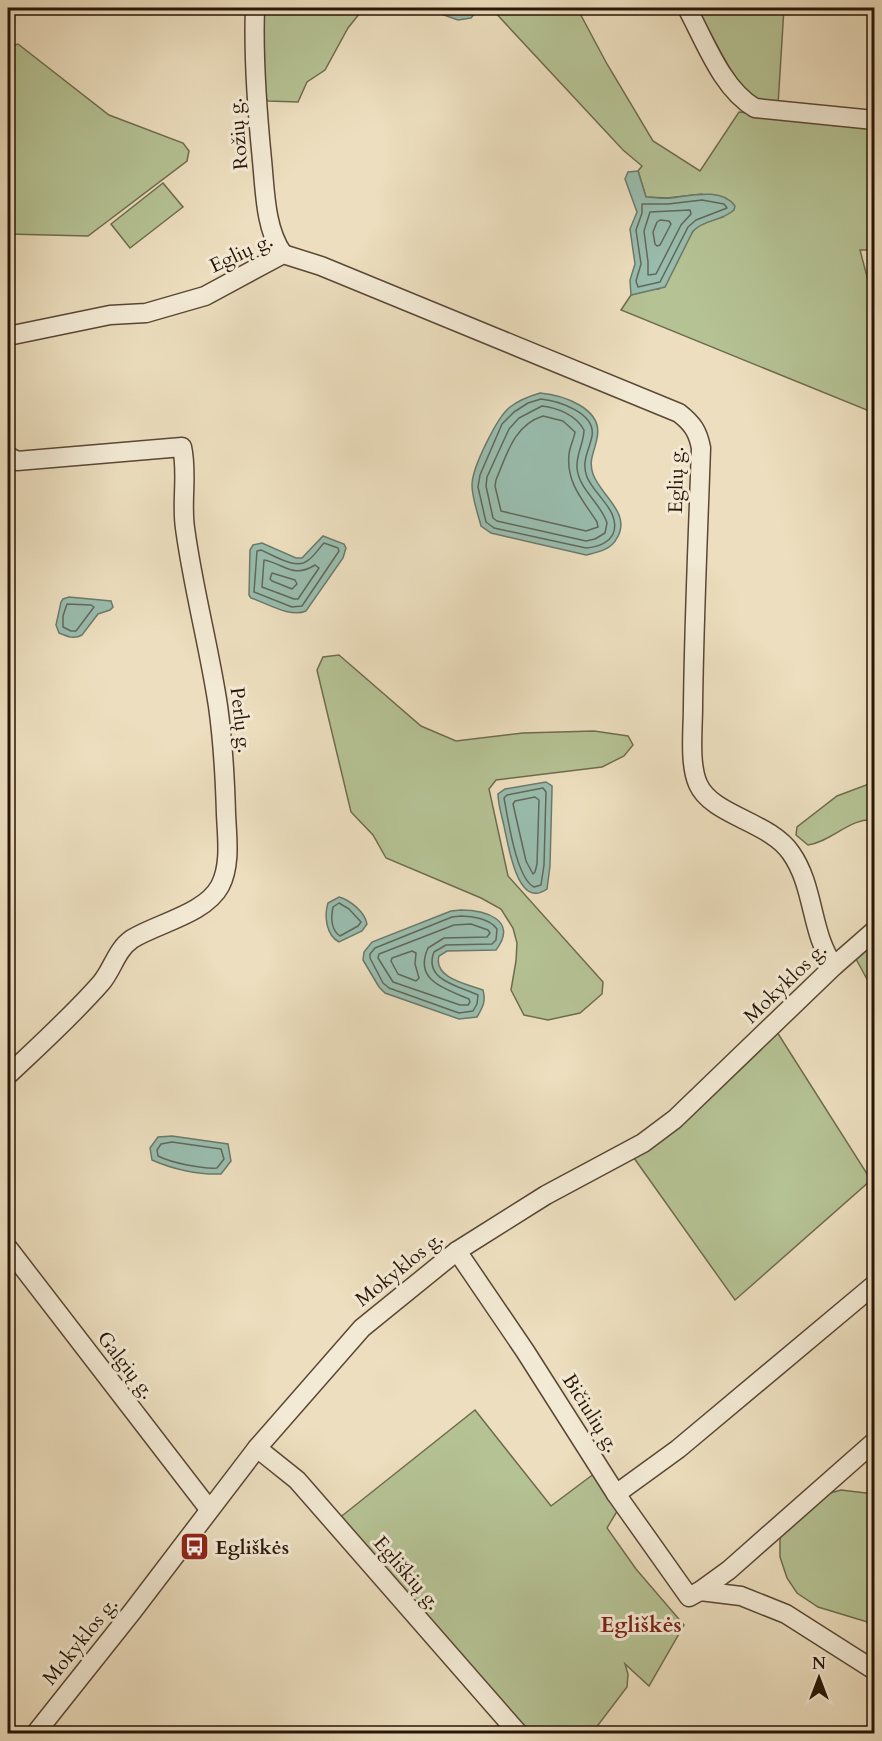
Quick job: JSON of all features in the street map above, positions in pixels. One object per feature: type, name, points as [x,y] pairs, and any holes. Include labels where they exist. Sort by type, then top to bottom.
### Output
[{"type":"street","name":"Rožių g.","points":[[255,8],[257,105],[266,197],[275,240],[283,254]]},
{"type":"street","points":[[687,8],[734,93],[749,105],[755,108],[874,120]]},
{"type":"street","name":"Eglių g.","points":[[8,336],[110,315],[146,313],[204,296],[283,254],[321,266],[679,413],[692,423],[699,434],[702,448],[693,654],[694,759],[698,784],[705,795],[718,805],[764,829],[790,851],[805,883],[823,948],[834,966]]},
{"type":"street","name":"Perlų g.","points":[[8,456],[17,461],[182,447],[185,464],[184,526],[197,602],[209,654],[224,752],[227,846],[226,868],[222,884],[216,893],[206,903],[133,939],[122,947],[103,980],[80,1006],[8,1075]]},
{"type":"street","name":"Mokyklos g.","points":[[35,1734],[132,1612],[257,1448],[362,1328],[457,1251],[546,1194],[643,1143],[675,1119],[834,966],[874,931]]},
{"type":"street","name":"Galgių g.","points":[[8,1248],[209,1509]]},
{"type":"street","name":"Bičiulių g.","points":[[457,1251],[525,1351],[616,1494],[694,1594]]},
{"type":"street","points":[[616,1494],[678,1449],[874,1285]]},
{"type":"street","points":[[694,1594],[729,1570],[874,1442]]},
{"type":"street","name":"Egliškių g.","points":[[257,1448],[297,1480],[519,1734]]},
{"type":"street","points":[[694,1594],[741,1596],[786,1614],[874,1670]]},
{"type":"shaded area","points":[[259,8],[364,8],[348,28],[325,70],[307,82],[298,102],[268,101],[260,93]]},
{"type":"shaded area","points":[[491,8],[577,8],[653,141],[700,171],[739,112],[874,125],[874,250],[860,250],[874,303],[874,413],[621,310],[631,295],[659,289],[698,225],[723,217],[702,194],[667,198],[646,197],[638,171],[642,166],[623,150]]},
{"type":"shaded area","points":[[697,8],[784,8],[778,105],[757,100],[744,88],[729,67]]},
{"type":"shaded area","points":[[18,44],[109,115],[183,143],[189,151],[187,161],[88,236],[8,234],[8,47]]},
{"type":"shaded area","points":[[163,183],[183,207],[130,248],[111,224]]},
{"type":"shaded area","points":[[339,655],[421,726],[456,741],[523,733],[594,731],[628,736],[633,745],[624,756],[602,767],[496,780],[489,789],[508,876],[603,982],[602,994],[580,1013],[548,1020],[524,1015],[511,990],[517,943],[513,928],[501,909],[481,898],[386,858],[373,835],[351,812],[317,670],[323,657]]},
{"type":"shaded area","points":[[874,782],[874,820],[857,822],[808,845],[796,835],[797,827],[837,796]]},
{"type":"shaded area","points":[[874,943],[874,992],[856,959]]},
{"type":"shaded area","points":[[777,1032],[871,1180],[735,1300],[634,1158]]},
{"type":"shaded area","points":[[475,1410],[551,1506],[595,1473],[619,1508],[607,1528],[636,1569],[684,1625],[649,1686],[625,1664],[628,1674],[627,1687],[592,1733],[528,1733],[338,1519]]},
{"type":"shaded area","points":[[841,1490],[874,1494],[874,1624],[818,1607],[797,1593],[787,1578],[780,1557],[780,1537],[786,1524],[819,1496]]},
{"type":"water","points":[[424,8],[477,8],[471,18],[458,20]]},
{"type":"water","points":[[638,171],[646,197],[668,198],[705,194],[722,196],[735,206],[729,214],[703,224],[693,231],[665,287],[631,295],[630,280],[635,264],[630,229],[637,212],[625,179],[628,172]]},
{"type":"water","points":[[540,393],[570,400],[588,411],[594,419],[597,438],[592,460],[593,474],[621,520],[621,529],[617,538],[604,550],[586,555],[491,533],[481,526],[472,485],[481,455],[492,432],[510,407]]},
{"type":"water","points":[[323,536],[344,544],[346,548],[343,558],[306,611],[293,613],[251,598],[249,595],[250,550],[253,545],[262,543],[296,558],[302,558]]},
{"type":"water","points":[[69,597],[111,601],[113,607],[98,614],[82,635],[70,637],[59,633],[56,625],[61,602]]},
{"type":"water","points":[[546,782],[552,786],[550,866],[547,889],[537,893],[529,891],[522,884],[512,862],[498,794],[505,789]]},
{"type":"water","points":[[339,897],[356,907],[367,924],[362,931],[339,942],[331,935],[326,914],[328,903]]},
{"type":"water","points":[[461,910],[489,915],[501,924],[504,931],[496,950],[447,951],[439,956],[441,970],[446,975],[483,990],[483,1004],[477,1017],[459,1019],[385,993],[363,960],[364,952],[372,942],[451,911]]},
{"type":"water","points":[[172,1136],[228,1144],[231,1161],[221,1174],[203,1174],[185,1171],[152,1160],[150,1148],[158,1137]]},
{"type":"place","name":"Egliškės","points":[[194,1547]]},
{"type":"district","name":"Egliškės","points":[[641,1625]]}]
